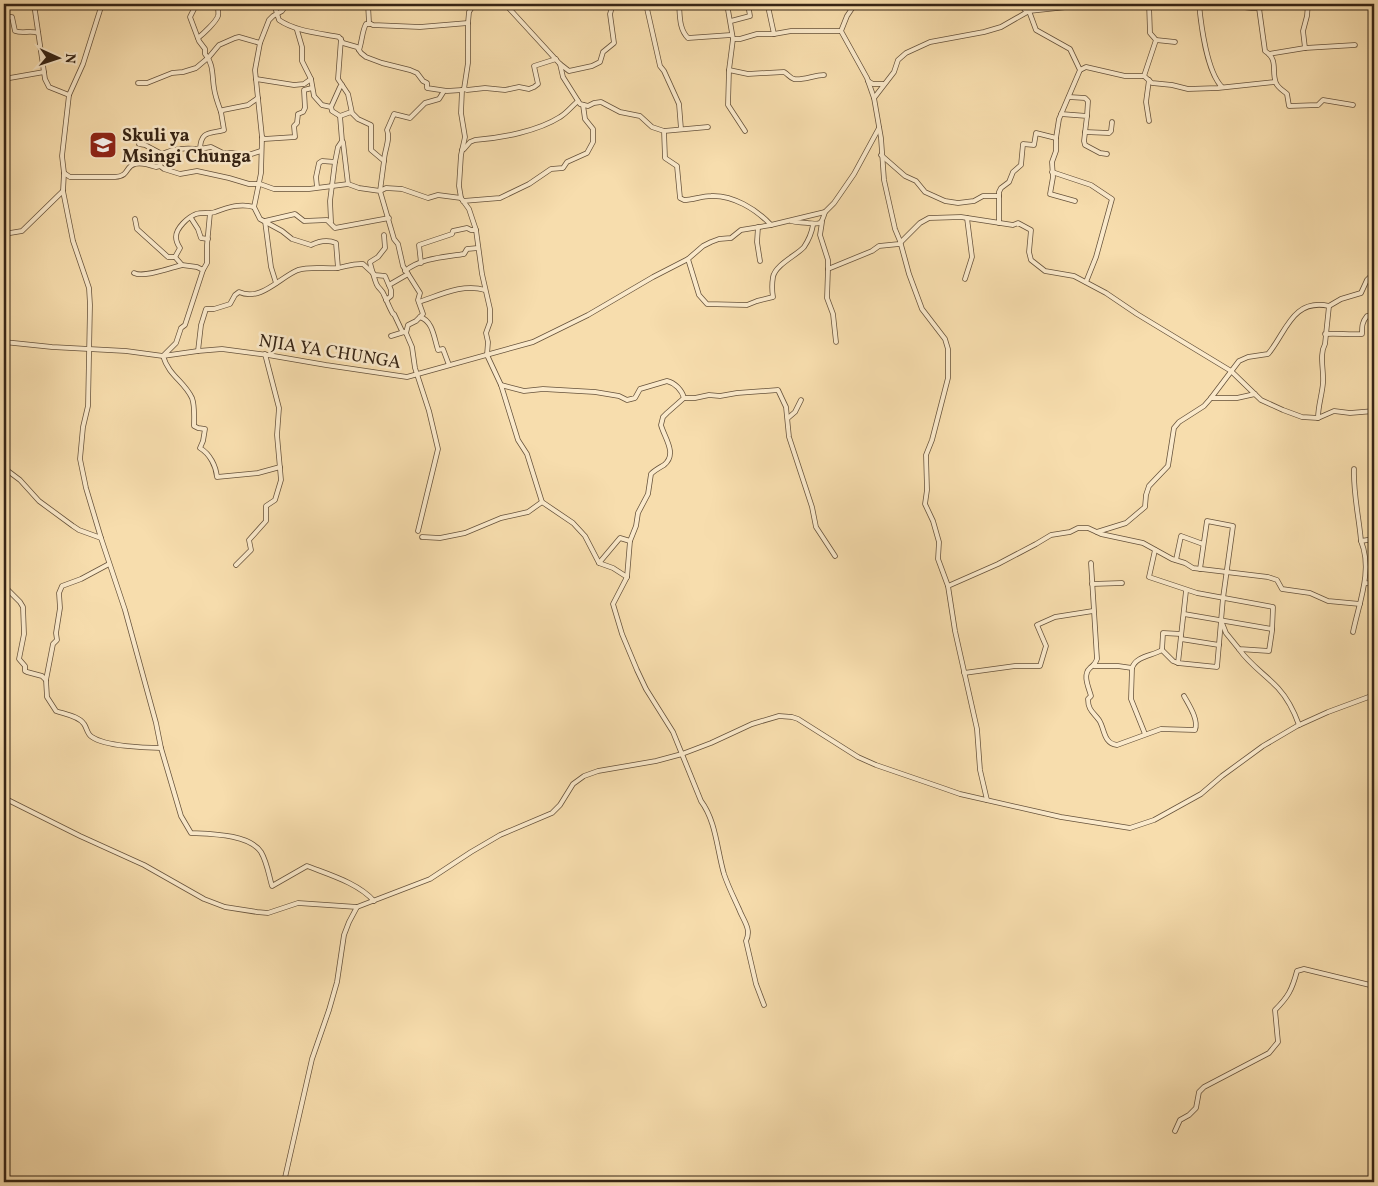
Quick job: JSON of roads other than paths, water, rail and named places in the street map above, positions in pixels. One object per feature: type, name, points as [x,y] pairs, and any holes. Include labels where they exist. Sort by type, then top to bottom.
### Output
[{"type":"street","points":[[34,4],[44,72],[48,86],[58,92],[69,95]]},
{"type":"street","points":[[102,4],[83,64],[69,95],[62,156],[64,173],[63,191],[73,241],[89,288],[90,348],[88,406],[80,459],[100,538],[125,610],[181,816],[191,833],[212,834],[252,842],[262,853],[272,886],[307,866],[346,882],[367,893],[374,901]]},
{"type":"street","points":[[194,4],[194,9],[190,16],[198,38],[205,49],[205,54],[208,57],[224,130],[208,132],[202,138],[200,149]]},
{"type":"street","points":[[198,38],[204,34],[217,18],[217,4]]},
{"type":"street","points":[[274,4],[279,20],[297,30],[307,30],[339,37],[342,43],[357,47],[361,53],[374,60],[417,73],[427,83],[427,88],[444,91],[484,88],[505,90],[519,87],[529,89],[538,84],[534,66],[556,59]]},
{"type":"street","points":[[287,4],[269,20],[260,43],[255,70],[262,137],[262,173],[254,207],[260,219],[292,239],[311,245],[329,240],[336,243],[338,268]]},
{"type":"street","points":[[368,4],[370,24]]},
{"type":"street","points":[[389,4],[394,6],[396,4]]},
{"type":"street","points":[[474,4],[469,12],[468,23],[468,63],[461,113],[465,137],[459,186],[462,199],[469,209],[476,230],[485,290],[490,309],[490,322],[486,333],[488,342],[487,355],[501,385],[518,440],[527,454],[542,502],[573,524],[585,536],[599,563],[613,568],[627,577]]},
{"type":"street","points":[[505,4],[560,64],[569,70],[592,66],[600,62],[603,52],[614,43],[610,14],[612,4]]},
{"type":"street","points":[[646,4],[660,66],[679,104],[681,129]]},
{"type":"street","points":[[679,4],[681,26],[688,38],[732,37],[740,39],[757,34],[791,31],[841,31]]},
{"type":"street","points":[[727,4],[732,37],[728,105],[745,131]]},
{"type":"street","points":[[731,21],[750,16],[748,4]]},
{"type":"street","points":[[770,4],[769,11],[774,34]]},
{"type":"street","points":[[841,31],[847,16],[855,4]]},
{"type":"street","points":[[1020,4],[1025,10],[1128,4]]},
{"type":"street","points":[[1040,4],[1040,10]]},
{"type":"street","points":[[1149,4],[1150,32],[1156,40],[1175,42]]},
{"type":"street","points":[[1199,4],[1207,52],[1218,82],[1222,87]]},
{"type":"street","points":[[1224,4],[1259,8],[1266,8],[1273,4]]},
{"type":"street","points":[[1305,48],[1303,30],[1308,4]]},
{"type":"street","points":[[1259,8],[1265,51],[1269,54],[1275,66],[1275,82],[1278,88],[1288,94],[1289,106],[1318,105],[1323,100],[1353,105]]},
{"type":"street","points":[[1029,10],[1036,30],[1070,50],[1080,70]]},
{"type":"street","points":[[874,98],[894,72],[898,60],[906,53],[930,42],[984,32],[1001,26],[1029,10]]},
{"type":"street","points":[[4,17],[12,17],[15,31],[33,31],[38,33]]},
{"type":"street","points":[[359,50],[366,24],[420,27],[468,23]]},
{"type":"street","points":[[297,30],[302,47],[302,61],[311,78],[314,96],[322,105],[331,107]]},
{"type":"street","points":[[841,31],[868,81],[874,98],[884,180],[895,229],[909,274],[922,309],[945,339],[948,349],[948,378],[926,456],[927,490],[924,504],[933,521],[939,542],[938,559],[948,586],[955,631],[977,729],[980,770],[987,800]]},
{"type":"street","points":[[138,83],[148,83],[172,73],[187,71],[198,66],[218,45],[235,38],[239,37],[260,43]]},
{"type":"street","points":[[341,39],[338,79],[348,94],[351,112],[358,119],[370,125],[371,150],[384,162]]},
{"type":"street","points":[[1144,76],[1156,40]]},
{"type":"street","points":[[1269,54],[1305,48],[1355,45]]},
{"type":"street","points":[[64,173],[70,177],[115,178],[122,177],[130,166],[136,163],[160,166],[180,174],[197,171],[249,184],[260,184],[274,189],[332,187],[348,184],[376,191],[386,188],[402,189],[428,198],[438,195],[462,199],[488,200],[509,195],[541,177],[551,169],[563,168],[568,162],[587,154],[593,142],[592,129],[585,119],[583,106],[562,77],[560,64]]},
{"type":"street","points":[[1075,201],[1050,194],[1058,118],[1080,70],[1086,67],[1125,76],[1144,76],[1152,83],[1188,89],[1275,82]]},
{"type":"street","points":[[729,70],[748,74],[784,72],[793,79],[801,80],[814,75],[824,75]]},
{"type":"street","points":[[4,79],[44,72]]},
{"type":"street","points":[[256,78],[294,85],[304,84],[311,78]]},
{"type":"street","points":[[1149,80],[1146,102],[1149,121]]},
{"type":"street","points":[[868,81],[872,84],[884,84]]},
{"type":"street","points":[[331,107],[342,85]]},
{"type":"street","points":[[262,137],[269,140],[295,137],[294,126],[297,123],[298,114],[303,112],[305,108],[304,90],[312,88]]},
{"type":"street","points":[[405,333],[408,325],[416,321],[423,311],[419,302],[420,293],[407,272],[380,191],[389,135],[387,130],[394,114],[410,118],[425,103],[439,99],[444,91]]},
{"type":"street","points":[[1069,97],[1085,98],[1088,101],[1085,145],[1100,153],[1107,154]]},
{"type":"street","points":[[221,112],[228,108],[248,105],[258,98]]},
{"type":"street","points":[[462,150],[475,140],[525,132],[551,122],[560,117],[578,101]]},
{"type":"street","points":[[583,106],[601,102],[620,112],[640,116],[652,127],[664,131],[708,127]]},
{"type":"street","points":[[331,107],[332,111],[340,116]]},
{"type":"street","points":[[340,116],[351,112]]},
{"type":"street","points":[[1061,114],[1086,116]]},
{"type":"street","points":[[340,116],[348,184]]},
{"type":"street","points":[[1085,132],[1109,133],[1112,122]]},
{"type":"street","points":[[836,342],[833,314],[827,298],[828,260],[820,235],[822,222],[825,212],[834,203],[854,174],[879,128]]},
{"type":"street","points":[[664,131],[665,158],[677,166],[680,198],[691,200],[713,196],[734,200],[752,208],[771,224]]},
{"type":"street","points":[[998,223],[1001,188],[1009,182],[1013,172],[1020,165],[1023,144],[1034,145],[1036,133],[1056,138]]},
{"type":"street","points":[[342,141],[338,147],[335,162],[331,222],[335,228],[388,218]]},
{"type":"street","points":[[139,144],[145,144],[162,154]]},
{"type":"street","points":[[162,154],[178,148],[211,148],[223,153],[232,152],[248,155],[261,151]]},
{"type":"street","points":[[160,166],[162,154]]},
{"type":"street","points":[[881,155],[905,176],[916,181],[925,192],[945,201],[958,203],[974,201],[986,196],[999,196]]},
{"type":"street","points":[[317,188],[316,177],[319,163],[322,161],[335,162]]},
{"type":"street","points":[[1052,172],[1091,185],[1112,199],[1096,257],[1086,282]]},
{"type":"street","points":[[4,234],[22,231],[63,191]]},
{"type":"street","points":[[175,258],[180,248],[176,239],[177,233],[186,220],[196,214],[241,206],[254,207]]},
{"type":"street","points":[[791,221],[825,212]]},
{"type":"street","points":[[210,213],[208,263],[203,270],[186,325],[181,328],[176,343],[163,356],[168,370],[186,388],[192,398],[194,403],[194,426],[205,429],[200,448],[212,460],[217,477],[258,473],[280,467]]},
{"type":"street","points":[[265,222],[295,214],[304,221],[328,220],[331,222]]},
{"type":"street","points":[[191,218],[201,238],[208,239]]},
{"type":"street","points":[[828,269],[872,251],[879,246],[899,244],[920,223],[929,218],[967,218],[1013,226],[1018,223],[1031,230],[1029,252],[1032,260],[1045,271],[1074,276],[1106,292],[1137,314],[1230,371],[1261,400],[1283,410],[1302,416],[1318,418],[1334,412],[1374,411]]},
{"type":"street","points":[[965,278],[972,257],[967,218]]},
{"type":"street","points":[[135,219],[137,229],[168,256],[175,258],[182,265]]},
{"type":"street","points":[[791,221],[813,225],[822,222]]},
{"type":"street","name":"NJIA YA CHUNGA","points":[[4,342],[126,351],[163,356],[198,350],[222,349],[407,377],[533,342],[622,297],[653,277],[688,259],[703,246],[711,242],[731,238],[740,230],[791,221]]},
{"type":"street","points":[[265,222],[271,267],[276,283]]},
{"type":"street","points":[[688,259],[699,295],[707,304],[747,306],[773,297],[773,278],[775,273],[788,258],[804,247],[813,225]]},
{"type":"street","points":[[758,227],[760,261]]},
{"type":"street","points":[[421,263],[419,245],[452,234],[453,231],[462,228],[476,230]]},
{"type":"street","points":[[384,235],[384,248],[369,265],[375,275],[376,284],[384,294],[392,314],[394,314],[412,347],[415,368],[431,416],[438,450],[418,531]]},
{"type":"street","points":[[389,285],[407,272],[412,265],[440,256],[464,254],[467,249],[478,248]]},
{"type":"street","points":[[198,350],[201,325],[206,309],[214,309],[230,304],[239,292],[251,295],[300,269],[316,267],[338,268],[363,264],[375,275],[385,276],[391,290],[391,296],[386,300]]},
{"type":"street","points":[[134,273],[140,276],[182,265],[198,267],[203,270]]},
{"type":"street","points":[[1097,532],[1126,523],[1145,507],[1149,486],[1168,466],[1174,428],[1179,422],[1204,406],[1239,361],[1248,357],[1268,354],[1289,321],[1298,312],[1312,306],[1329,306],[1341,299],[1361,293],[1367,280],[1374,274]]},
{"type":"street","points":[[419,302],[463,288],[485,290]]},
{"type":"street","points":[[1318,418],[1318,406],[1323,381],[1322,349],[1325,344],[1329,306]]},
{"type":"street","points":[[1325,334],[1362,334],[1364,320],[1368,316],[1374,316]]},
{"type":"street","points":[[420,317],[426,319],[431,327],[438,350],[443,349],[449,365]]},
{"type":"street","points":[[391,336],[405,333]]},
{"type":"street","points":[[236,565],[251,550],[249,540],[266,521],[266,506],[274,500],[281,480],[277,435],[279,408],[265,354]]},
{"type":"street","points":[[501,385],[524,391],[543,389],[596,392],[619,396],[627,400],[635,398],[640,389],[667,381],[677,386],[683,393],[684,398]]},
{"type":"street","points":[[764,1005],[756,984],[746,941],[748,938],[746,923],[724,874],[708,810],[701,801],[673,732],[646,689],[617,619],[613,604],[627,577],[630,541],[636,526],[638,513],[648,494],[650,474],[664,465],[670,456],[670,446],[661,425],[663,417],[684,398],[778,390],[786,407],[789,437],[812,507],[816,527],[835,556]]},
{"type":"street","points":[[1211,398],[1237,398],[1255,394]]},
{"type":"street","points":[[788,418],[795,412],[801,400]]},
{"type":"street","points":[[4,468],[20,480],[39,501],[73,526],[100,538]]},
{"type":"street","points":[[1353,632],[1365,583],[1365,555],[1361,541],[1358,506],[1354,490],[1354,469]]},
{"type":"street","points":[[422,537],[440,538],[465,533],[501,518],[528,512],[542,502]]},
{"type":"street","points":[[1162,650],[1178,663],[1217,667],[1223,598],[1233,526],[1207,521],[1200,569]]},
{"type":"street","points":[[948,586],[998,564],[1051,535],[1070,532],[1078,528],[1088,528],[1143,543],[1193,568],[1268,576],[1277,580],[1282,589],[1310,593],[1328,601],[1360,604]]},
{"type":"street","points":[[1176,560],[1181,536],[1203,544]]},
{"type":"street","points":[[599,563],[620,538],[630,541]]},
{"type":"street","points":[[1361,541],[1374,539]]},
{"type":"street","points":[[1155,550],[1149,577],[1186,591],[1273,607],[1269,651],[1239,649]]},
{"type":"street","points":[[1091,563],[1097,659],[1094,666]]},
{"type":"street","points":[[109,564],[81,579],[62,586],[59,593],[59,615],[56,633],[58,637],[53,644],[46,680],[47,697],[56,711],[83,722],[90,736],[99,741],[128,747],[161,748]]},
{"type":"street","points":[[1092,584],[1122,583]]},
{"type":"street","points":[[1365,583],[1374,584]]},
{"type":"street","points":[[4,586],[23,607],[24,634],[19,658],[27,672],[42,676],[46,680]]},
{"type":"street","points":[[1178,663],[1186,591]]},
{"type":"street","points":[[964,673],[1015,666],[1040,666],[1046,646],[1038,625],[1055,618],[1093,611]]},
{"type":"street","points":[[1184,614],[1272,629]]},
{"type":"street","points":[[1221,621],[1226,633],[1247,660],[1278,688],[1290,703],[1300,725]]},
{"type":"street","points":[[1162,650],[1163,633],[1219,645]]},
{"type":"street","points":[[1145,734],[1131,699],[1132,668],[1134,663],[1140,659],[1162,650]]},
{"type":"street","points":[[1132,668],[1094,666],[1089,668],[1086,676],[1091,696],[1088,699],[1090,711],[1100,722],[1110,744],[1117,745],[1162,729],[1195,730],[1197,725],[1184,696]]},
{"type":"street","points":[[4,798],[144,865],[204,899],[225,907],[268,912],[298,903],[358,907],[430,878],[500,835],[552,813],[560,805],[573,784],[584,776],[598,771],[656,761],[682,754],[752,724],[779,716],[798,720],[858,757],[876,765],[960,794],[1061,817],[1130,828],[1154,820],[1201,794],[1263,746],[1300,725],[1328,712],[1374,695]]},
{"type":"street","points":[[284,1182],[312,1059],[337,982],[344,936],[349,922],[358,907]]},
{"type":"street","points":[[1174,1131],[1180,1120],[1196,1108],[1199,1092],[1204,1087],[1269,1053],[1278,1042],[1275,1010],[1292,988],[1297,972],[1304,969],[1374,986]]},
{"type":"place","name":"Skuli ya Msingi Chunga","points":[[103,145]]}]
